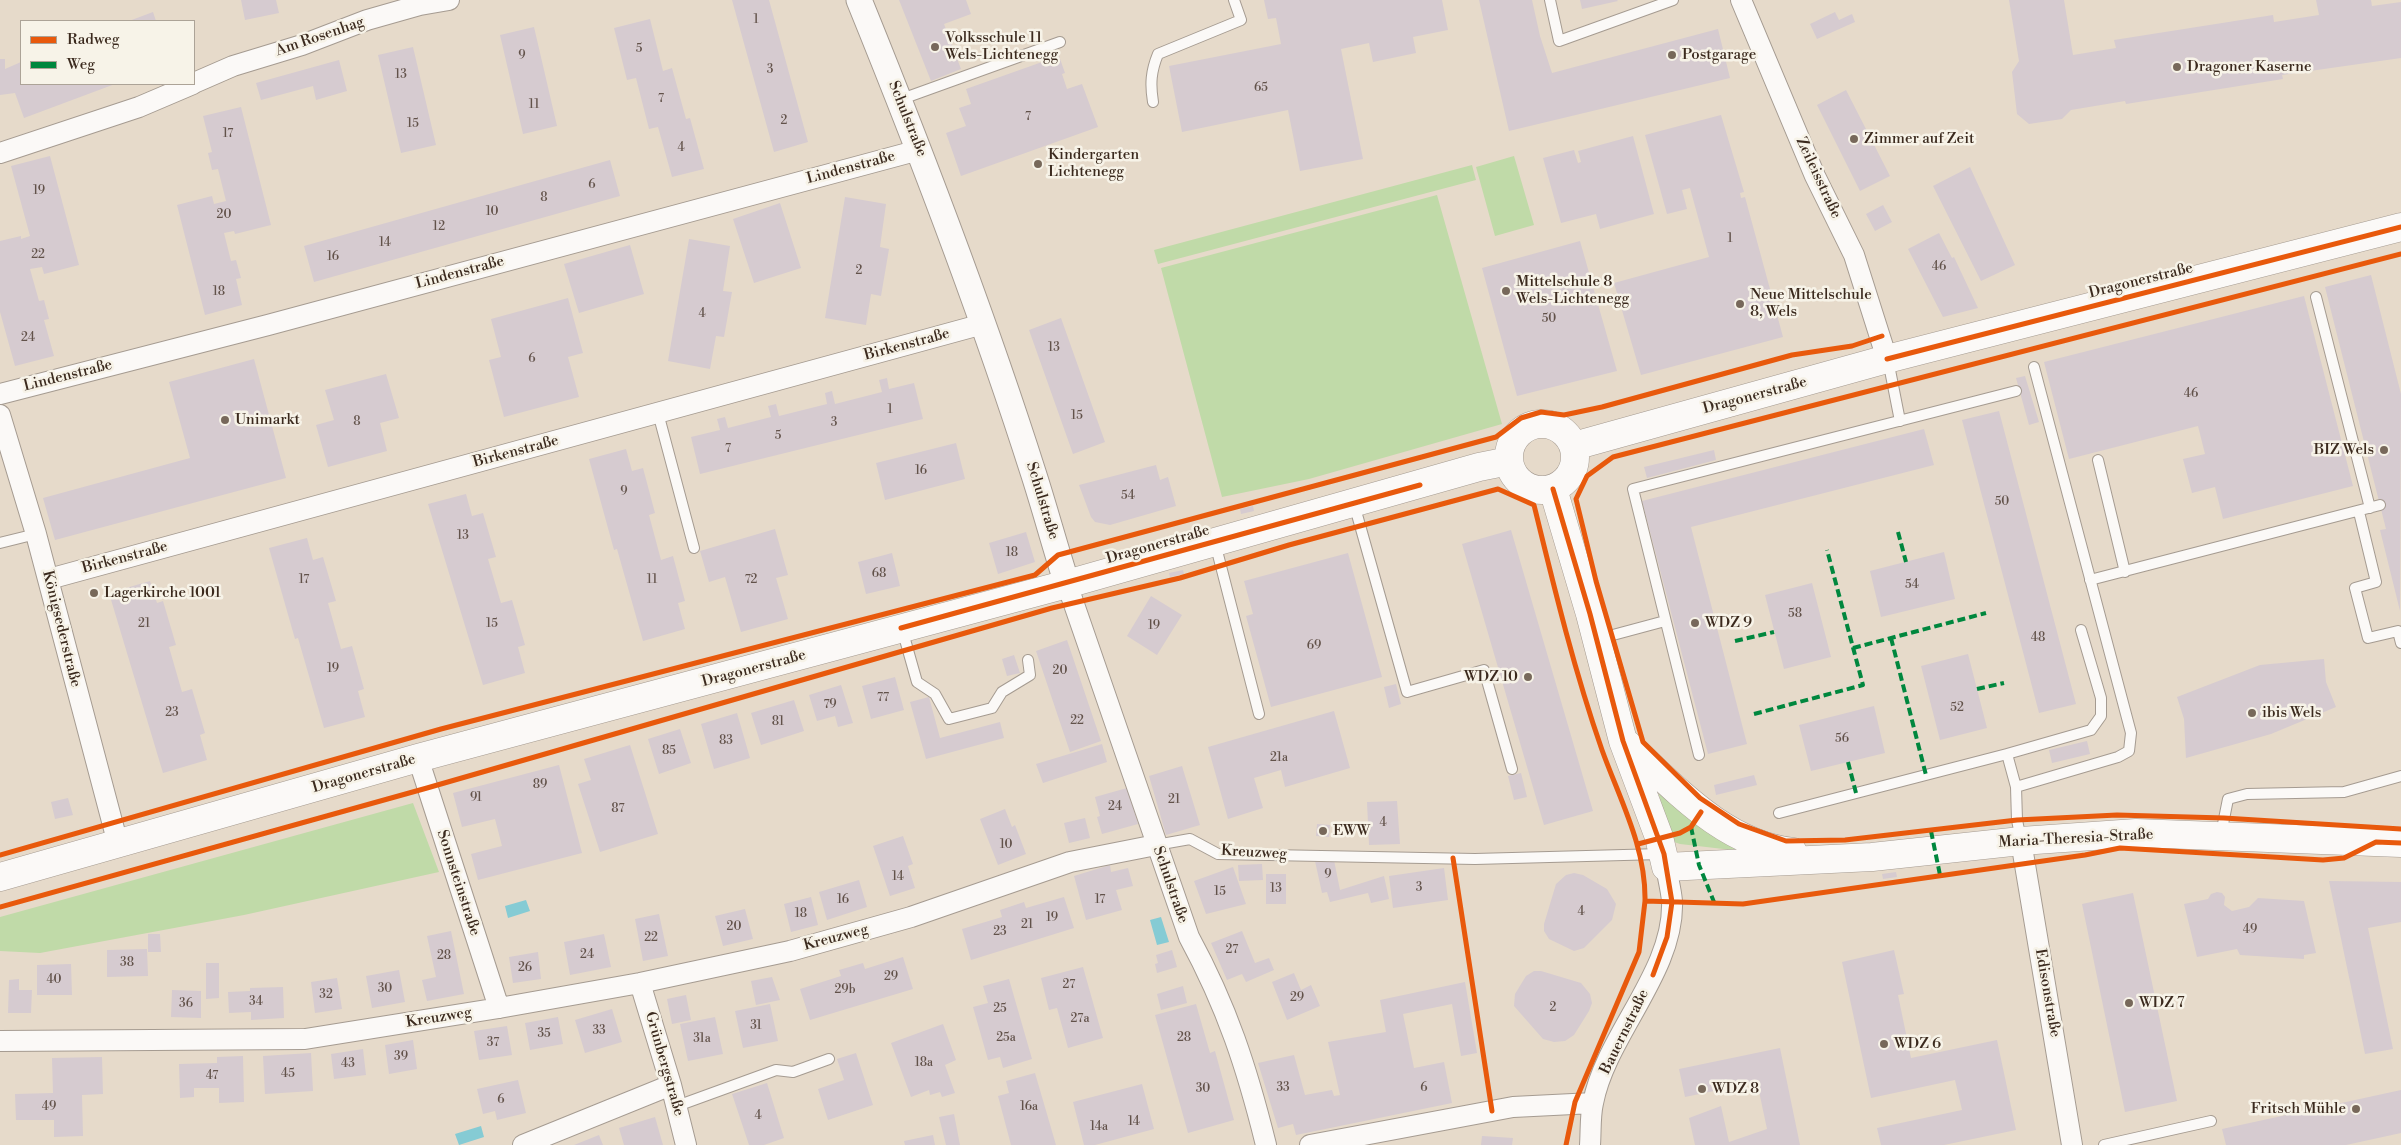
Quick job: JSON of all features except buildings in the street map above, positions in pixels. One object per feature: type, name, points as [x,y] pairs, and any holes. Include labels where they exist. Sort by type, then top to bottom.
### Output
[{"type":"main road","name":"Dragonerstraße","points":[[1574,446],[1887,359],[2401,227]]},
{"type":"main road","points":[[1546,424],[1564,432],[1574,446],[1575,464],[1566,481],[1553,489],[1531,489],[1516,478],[1509,461],[1512,444],[1525,429],[1546,424]]},
{"type":"main road","name":"Dragonerstraße","points":[[0,877],[418,758],[1067,584],[1479,467],[1509,461]]},
{"type":"main road","name":"Bauernstraße","points":[[1553,489],[1597,639],[1623,741],[1665,860]]},
{"type":"main road","name":"Maria-Theresia-Straße","points":[[1623,741],[1701,812],[1742,837],[1777,850],[1842,858]]},
{"type":"main road","name":"Maria-Theresia-Straße","points":[[1665,860],[1842,858],[2021,841],[2136,833],[2401,843]]},
{"type":"street","name":"Am Rosenhag","points":[[195,83],[232,66],[302,45],[367,20],[420,5],[449,0]]},
{"type":"street","name":"Schulstraße","points":[[859,0],[900,100],[983,324],[1033,472],[1067,584],[1156,845],[1189,938],[1213,982],[1240,1049],[1266,1145]]},
{"type":"street","name":"Zeileisstraße","points":[[1741,0],[1815,176],[1854,255],[1887,359]]},
{"type":"street","name":"Am Rosenhag","points":[[0,152],[139,107],[191,85]]},
{"type":"street","name":"Lindenstraße","points":[[0,394],[286,320],[919,150]]},
{"type":"street","name":"Birkenstraße","points":[[49,579],[983,324]]},
{"type":"street","name":"Königsederstraße","points":[[0,415],[49,579],[118,844]]},
{"type":"street","name":"Sonnsteinstraße","points":[[418,758],[499,1008]]},
{"type":"street","name":"Edisonstraße","points":[[2021,841],[2072,1145]]},
{"type":"street","name":"Kreuzweg","points":[[0,1041],[305,1039],[499,1008],[640,983],[790,951],[911,917],[1070,862],[1156,845]]},
{"type":"street","name":"Bauernstraße","points":[[1590,1145],[1593,1103],[1611,1054],[1653,975],[1667,937],[1672,902],[1665,860]]},
{"type":"street","name":"Grünbergstraße","points":[[640,983],[671,1086],[686,1145]]},
{"type":"street","points":[[523,1145],[671,1086]]},
{"type":"street","points":[[1310,1145],[1513,1107],[1593,1103]]},
{"type":"lane","points":[[1153,102],[1150,85],[1152,68],[1158,54],[1241,20],[1234,0]]},
{"type":"lane","points":[[1550,0],[1559,41],[1673,0]]},
{"type":"lane","points":[[900,100],[1060,42]]},
{"type":"lane","points":[[2090,580],[2375,507],[2316,298]]},
{"type":"lane","points":[[1887,359],[1900,420]]},
{"type":"lane","points":[[2016,787],[2118,757],[2129,751],[2131,733],[2034,367]]},
{"type":"lane","points":[[1699,755],[1633,489],[2016,391]]},
{"type":"lane","points":[[658,413],[694,548]]},
{"type":"lane","points":[[2098,460],[2125,572]]},
{"type":"lane","points":[[1354,504],[1407,692],[1484,670],[1512,769]]},
{"type":"lane","points":[[2359,512],[2376,582],[2355,588],[2368,638],[2398,631],[2401,643]]},
{"type":"lane","points":[[0,543],[36,534]]},
{"type":"lane","points":[[1215,542],[1259,714]]},
{"type":"lane","points":[[1597,639],[1665,621]]},
{"type":"lane","points":[[901,628],[917,682],[934,694],[949,719],[992,708],[1002,692],[1030,675],[1028,660]]},
{"type":"lane","points":[[1779,813],[2007,754],[2091,730],[2101,716],[2101,698],[2081,630]]},
{"type":"lane","points":[[2007,754],[2016,787],[2017,820],[2021,841]]},
{"type":"lane","points":[[2220,836],[2228,799],[2247,794],[2344,792],[2401,776]]},
{"type":"lane","name":"Kreuzweg","points":[[1156,845],[1190,839],[1218,854],[1475,859],[1636,856],[1665,860]]},
{"type":"lane","points":[[676,1106],[776,1070],[793,1072],[828,1059]]},
{"type":"lane","points":[[2104,1145],[2211,1121]]},
{"type":"green space","points":[[1514,156],[1534,225],[1495,236],[1476,167]]},
{"type":"green space","points":[[1472,165],[1476,180],[1158,264],[1154,250]]},
{"type":"green space","points":[[1437,195],[1502,424],[1309,479],[1222,497],[1161,268]]},
{"type":"green space","points":[[1658,791],[1741,851],[1680,844],[1671,841]]},
{"type":"green space","points":[[413,803],[439,872],[244,915],[40,953],[0,951],[0,917]]},
{"type":"water","points":[[526,900],[530,911],[508,918],[505,906]]},
{"type":"water","points":[[1161,917],[1169,942],[1157,945],[1150,920]]},
{"type":"water","points":[[481,1126],[484,1137],[459,1145],[455,1134]]},
{"type":"marked path","points":[[1898,532],[1906,562]]},
{"type":"marked path","points":[[1754,714],[1863,685],[1827,550]]},
{"type":"marked path","points":[[1853,648],[1986,613]]},
{"type":"marked path","points":[[1735,641],[1774,632]]},
{"type":"marked path","points":[[1891,638],[1926,775]]},
{"type":"marked path","points":[[1977,689],[2004,683]]},
{"type":"marked path","points":[[1848,762],[1856,793]]},
{"type":"marked path","points":[[1691,827],[1699,865],[1714,902]]},
{"type":"marked path","points":[[1931,831],[1940,875]]},
{"type":"cycle path","points":[[1887,359],[2401,227]]},
{"type":"cycle path","points":[[2401,254],[1613,457],[1587,476],[1576,499],[1596,581],[1643,742],[1700,798],[1739,824],[1786,841],[1845,840],[2017,820],[2117,815],[2224,818],[2401,829]]},
{"type":"cycle path","points":[[0,855],[441,729],[1035,575],[1058,555],[1496,437],[1521,418],[1541,412],[1564,415],[1602,407],[1792,355],[1852,346],[1882,336]]},
{"type":"cycle path","points":[[901,628],[1420,485]]},
{"type":"cycle path","points":[[0,907],[427,788],[1052,608],[1180,578],[1289,545],[1498,489],[1534,505],[1582,690],[1637,843],[1644,881],[1645,901],[1743,904],[2085,855],[2120,848],[2323,860],[2344,858],[2376,842],[2401,843]]},
{"type":"cycle path","points":[[1553,489],[1590,614],[1623,741],[1664,854],[1672,902],[1667,937],[1653,975]]},
{"type":"cycle path","points":[[1638,844],[1680,833],[1691,827],[1701,812]]},
{"type":"cycle path","points":[[1453,858],[1492,1111]]},
{"type":"cycle path","points":[[1566,1145],[1575,1102],[1639,952],[1645,901]]},
{"type":"place","name":"Volksschule 11 Wels-Lichtenegg","points":[[935,47]]},
{"type":"place","name":"Postgarage","points":[[1672,55]]},
{"type":"place","name":"Dragoner Kaserne","points":[[2177,67]]},
{"type":"place","name":"Zimmer auf Zeit","points":[[1854,139]]},
{"type":"place","name":"Kindergarten Lichtenegg","points":[[1038,164]]},
{"type":"place","name":"Mittelschule 8 Wels-Lichtenegg","points":[[1506,291]]},
{"type":"place","name":"Neue Mittelschule 8, Wels","points":[[1740,304]]},
{"type":"place","name":"Unimarkt","points":[[225,420]]},
{"type":"place","name":"BIZ Wels","points":[[2384,450]]},
{"type":"place","name":"Lagerkirche 1001","points":[[94,593]]},
{"type":"place","name":"WDZ 9","points":[[1695,623]]},
{"type":"place","name":"WDZ 10","points":[[1528,677]]},
{"type":"place","name":"ibis Wels","points":[[2252,713]]},
{"type":"place","name":"EWW","points":[[1323,831]]},
{"type":"place","name":"WDZ 7","points":[[2129,1003]]},
{"type":"place","name":"WDZ 6","points":[[1884,1044]]},
{"type":"place","name":"WDZ 8","points":[[1702,1089]]},
{"type":"place","name":"Fritsch Mühle","points":[[2356,1109]]}]
